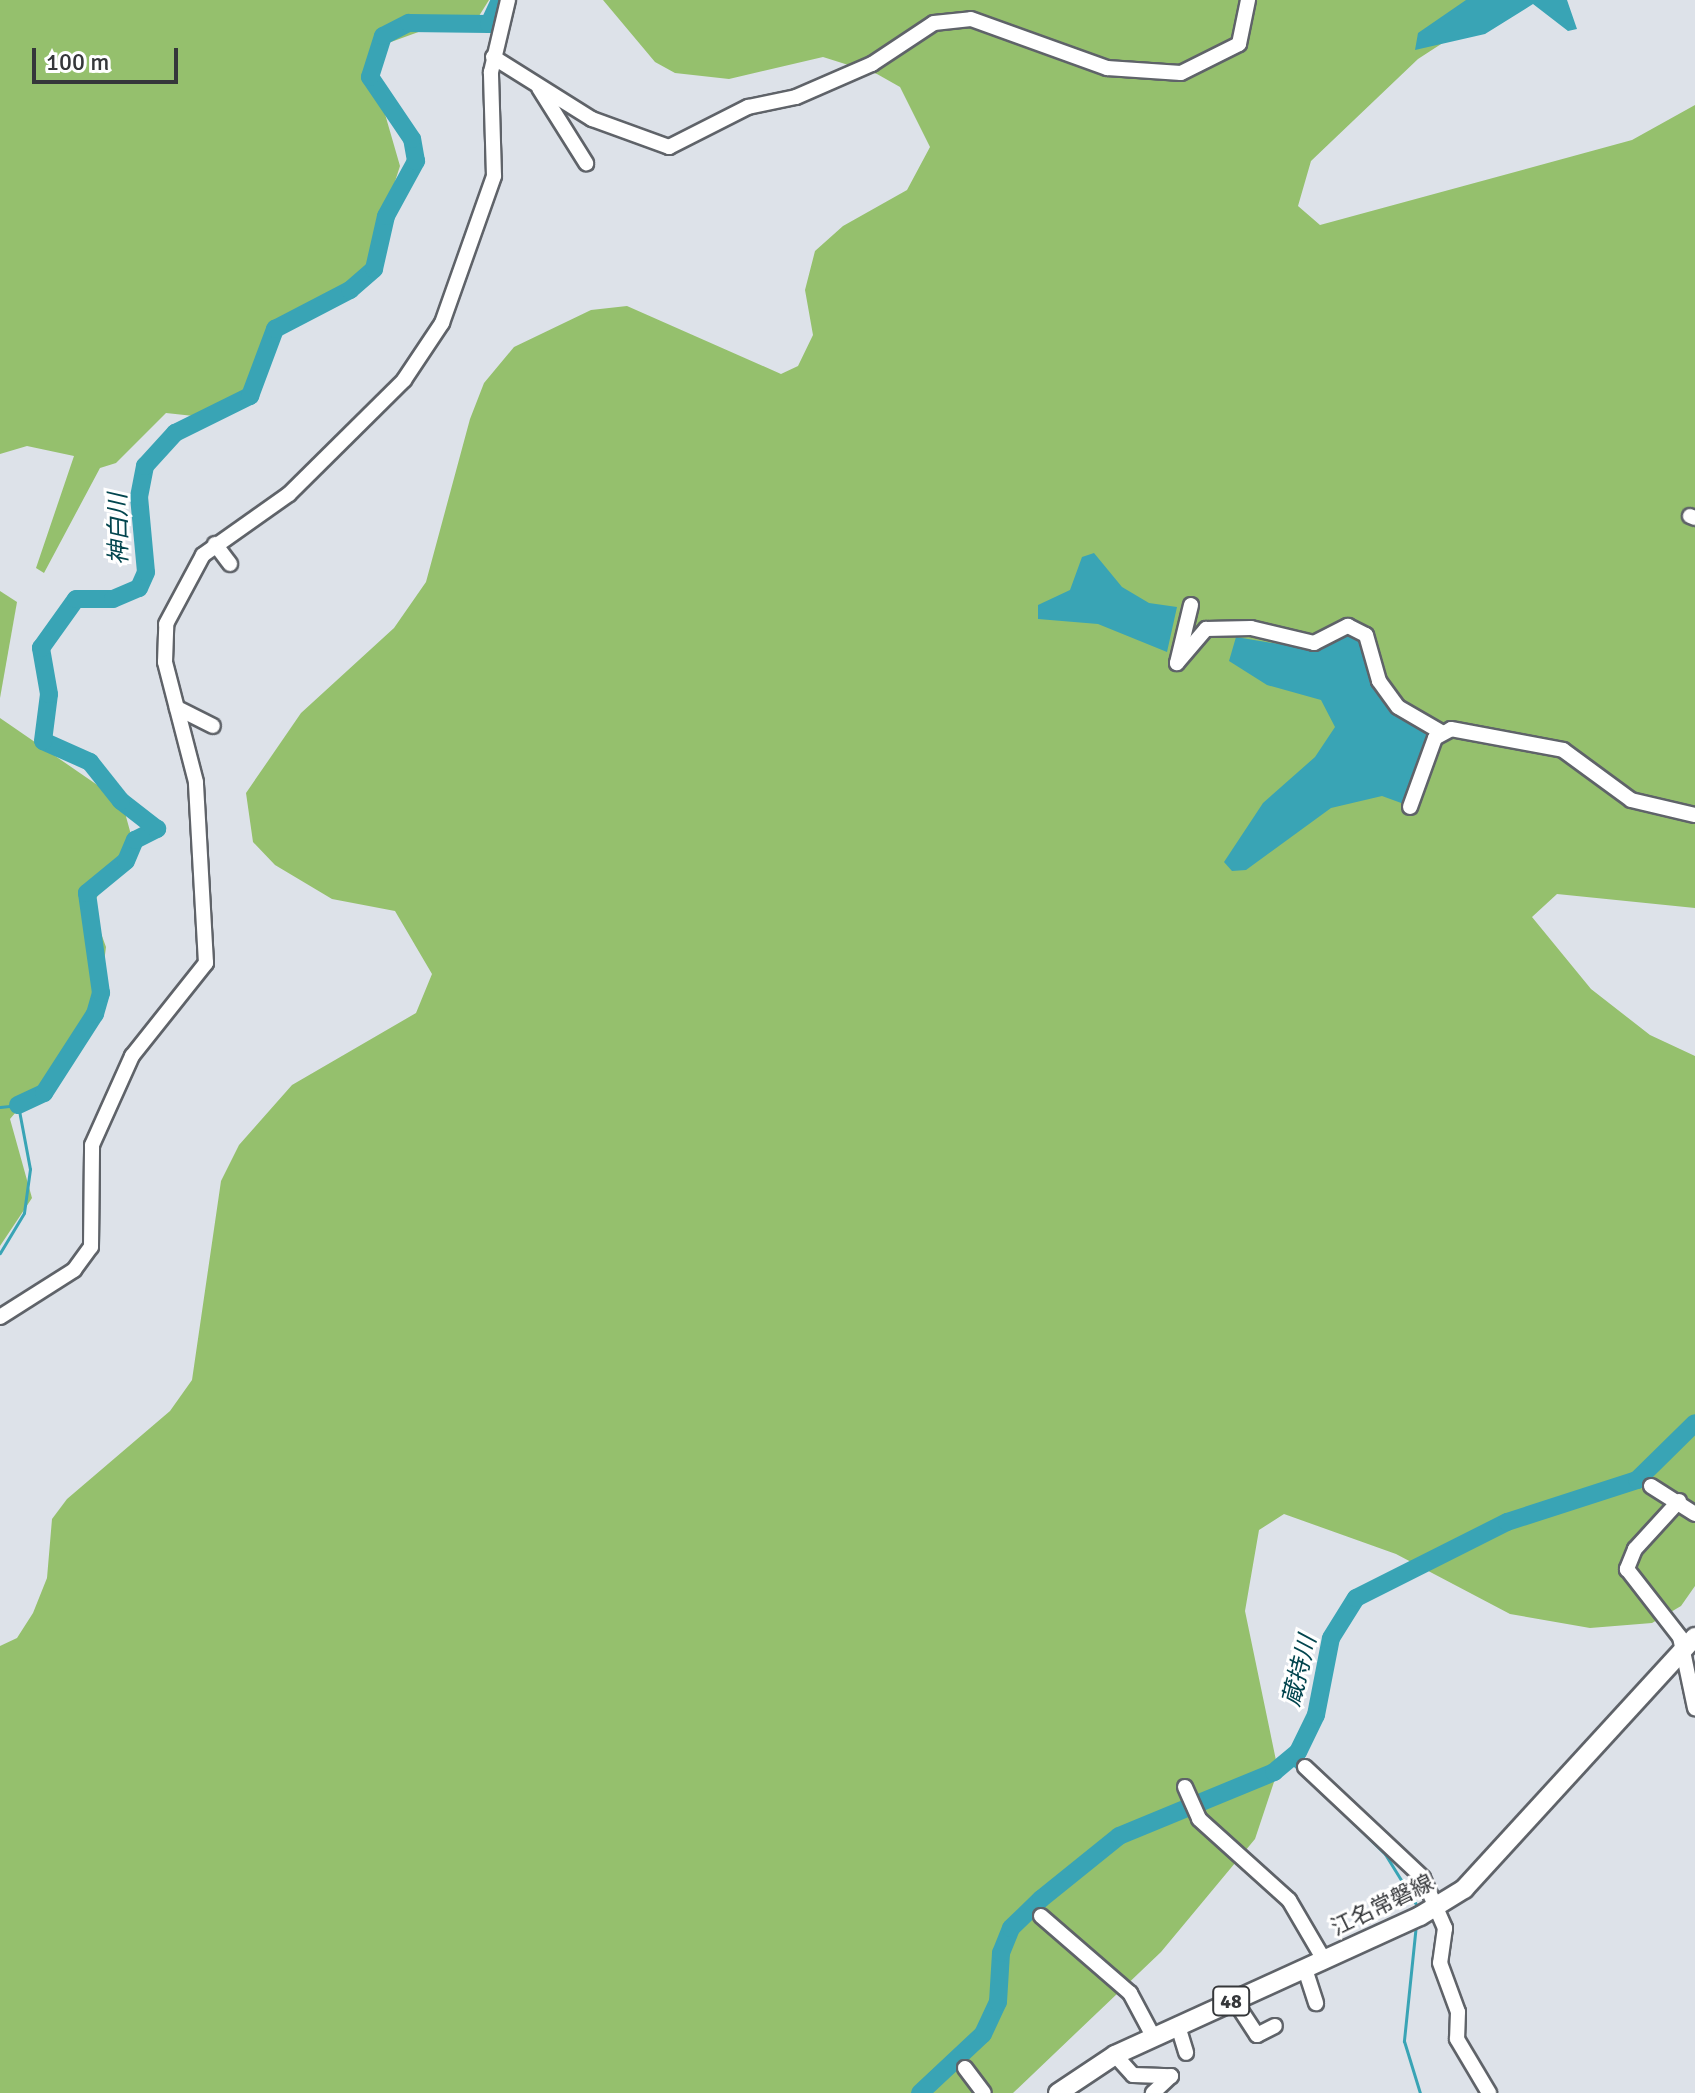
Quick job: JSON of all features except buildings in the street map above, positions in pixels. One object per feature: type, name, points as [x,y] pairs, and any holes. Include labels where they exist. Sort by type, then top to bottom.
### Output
[{"type":"main road","name":"江名常磐線","points":[[1058,2093],[1115,2055],[1153,2036],[1422,1914],[1490,1865],[1689,1644]]},
{"type":"street","points":[[0,1317],[74,1270],[91,1247],[87,1164],[96,1134],[132,1056],[206,963],[196,782],[165,662],[166,624],[215,544],[289,494],[404,380],[442,323],[494,176],[493,57],[508,0]]},
{"type":"street","points":[[493,57],[592,119],[669,147],[748,107],[796,97],[872,64],[934,23],[971,19],[1107,68],[1181,73],[1239,44],[1248,0]]},
{"type":"street","points":[[539,87],[586,163]]},
{"type":"street","points":[[215,544],[230,564]]},
{"type":"street","points":[[1191,605],[1177,663],[1206,629],[1251,628],[1314,643],[1348,626],[1366,635],[1379,681],[1398,707],[1441,732],[1563,750],[1631,800],[1695,815]]},
{"type":"street","points":[[177,708],[213,726]]},
{"type":"street","points":[[1410,807],[1441,732]]},
{"type":"street","points":[[1651,1486],[1695,1514]]},
{"type":"street","points":[[1679,1501],[1627,1569],[1689,1644],[1695,1708]]},
{"type":"street","points":[[1305,1767],[1415,1867],[1422,1914],[1445,1928],[1440,1963],[1458,2012],[1457,2039],[1489,2093]]},
{"type":"street","points":[[1185,1787],[1199,1819],[1289,1900],[1324,1960]]},
{"type":"street","points":[[1041,1916],[1130,1993],[1153,2036]]},
{"type":"street","points":[[1305,1969],[1316,2003]]},
{"type":"street","points":[[1234,2000],[1257,2035],[1275,2026]]},
{"type":"street","points":[[1178,2026],[1186,2053]]},
{"type":"street","points":[[1115,2055],[1133,2075],[1171,2076],[1153,2093]]},
{"type":"street","points":[[965,2068],[984,2093]]},
{"type":"green space","points":[[0,0],[489,0],[474,24],[435,26],[380,46],[372,69],[400,166],[361,287],[318,305],[266,343],[242,393],[203,417],[166,413],[116,463],[100,468],[44,573],[36,568],[74,456],[27,446],[0,454]]},
{"type":"green space","points":[[603,0],[1509,0],[1418,59],[1311,161],[1298,206],[1320,225],[1632,140],[1695,105],[1695,908],[1557,894],[1532,917],[1591,989],[1650,1035],[1695,1056],[1695,1586],[1681,1606],[1652,1623],[1590,1628],[1510,1614],[1396,1554],[1284,1514],[1259,1530],[1245,1611],[1278,1770],[1255,1839],[1161,1952],[1013,2093],[0,2093],[0,1646],[17,1638],[33,1613],[47,1578],[52,1519],[67,1499],[170,1411],[192,1380],[221,1181],[239,1145],[292,1085],[416,1013],[432,974],[395,911],[332,899],[275,865],[253,842],[246,793],[301,713],[394,628],[426,582],[470,419],[484,383],[514,347],[591,310],[627,306],[781,374],[798,366],[813,335],[805,290],[815,251],[843,226],[907,190],[930,147],[900,87],[877,74],[823,57],[729,79],[675,73],[655,62]]},
{"type":"green space","points":[[0,591],[17,602],[0,698]]},
{"type":"green space","points":[[0,718],[122,802],[133,842],[91,906],[106,947],[97,1017],[10,1119],[32,1198],[0,1246]]},
{"type":"water","points":[[1466,0],[1567,0],[1577,29],[1568,31],[1533,4],[1485,34],[1415,50],[1418,33]]},
{"type":"water","points":[[1094,553],[1122,587],[1149,603],[1177,607],[1167,652],[1098,624],[1038,619],[1038,605],[1070,590],[1082,557]]},
{"type":"water","points":[[1344,632],[1361,635],[1372,675],[1432,732],[1404,804],[1382,796],[1331,808],[1246,870],[1232,871],[1224,862],[1263,803],[1315,757],[1335,727],[1321,700],[1267,685],[1229,661],[1236,637],[1309,649],[1330,645]]},
{"type":"waterway","name":"神白川","points":[[18,1105],[44,1093],[95,1014],[101,993],[87,893],[126,861],[135,840],[157,829],[121,801],[90,762],[43,741],[49,694],[41,648],[76,599],[113,599],[139,588],[146,572],[139,497],[145,466],[175,433],[250,396],[275,329],[350,290],[374,269],[386,216],[416,161],[412,139],[370,77],[383,36],[409,23],[489,24],[500,0]]},
{"type":"waterway","points":[[0,1107],[18,1105],[30,1169],[24,1213],[0,1253]]},
{"type":"waterway","name":"蔵持川","points":[[920,2093],[983,2034],[998,2002],[1001,1953],[1011,1928],[1041,1899],[1119,1836],[1274,1772],[1298,1752],[1316,1715],[1331,1638],[1356,1598],[1507,1522],[1637,1480],[1695,1423]]},
{"type":"waterway","points":[[1289,1760],[1385,1854],[1419,1909]]},
{"type":"waterway","points":[[1416,1924],[1404,2041],[1420,2093]]}]
